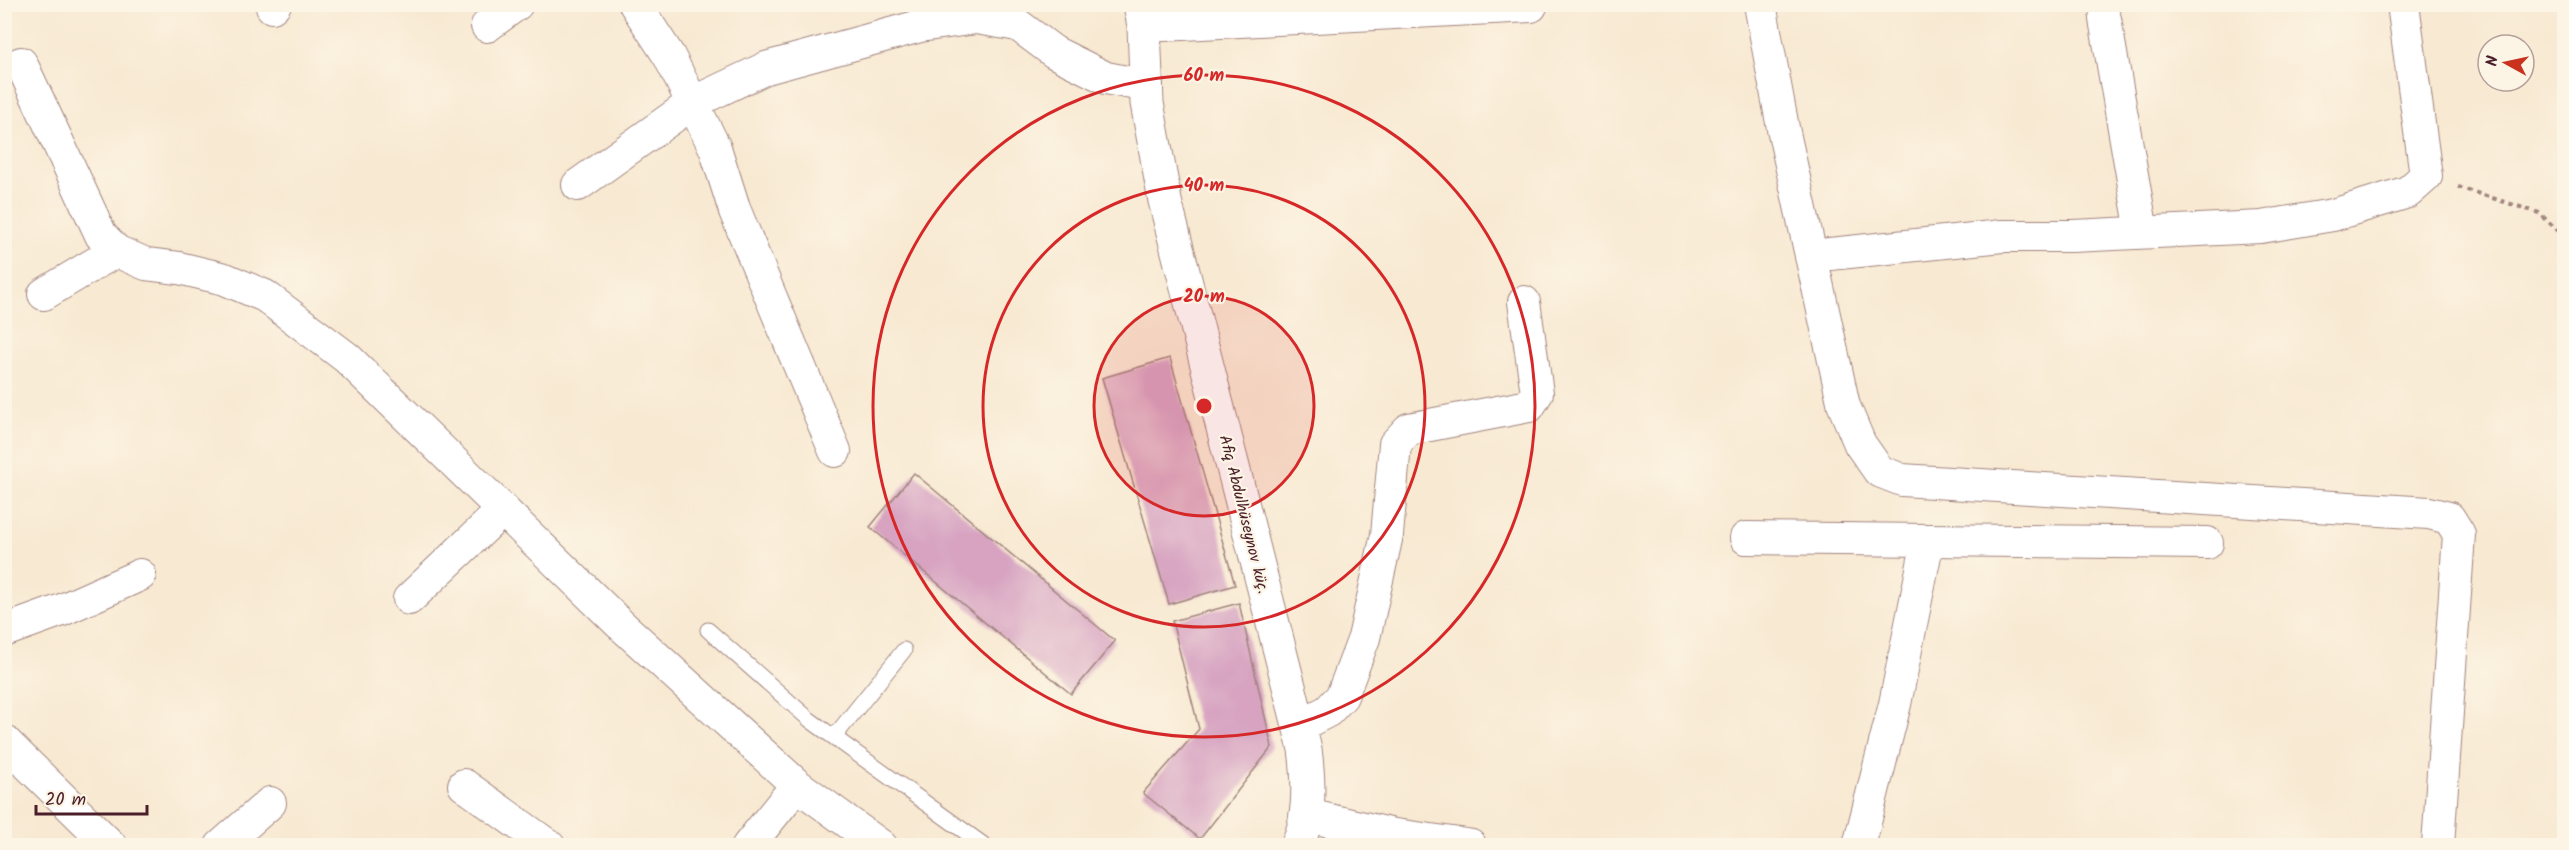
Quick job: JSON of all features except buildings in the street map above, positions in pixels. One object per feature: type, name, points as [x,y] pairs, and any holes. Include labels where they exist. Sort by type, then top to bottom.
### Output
[{"type":"street","points":[[487,26],[517,4]]},
{"type":"street","points":[[635,4],[669,56],[715,148],[735,211],[835,451]]},
{"type":"street","points":[[1760,4],[1844,406],[1860,444],[1879,471],[1902,480],[2429,513],[2449,518],[2459,534],[2438,846]]},
{"type":"street","points":[[1811,256],[2002,236],[2261,227],[2333,215],[2408,192],[2426,176],[2403,4]]},
{"type":"street","points":[[1142,15],[1531,6]]},
{"type":"street","name":"Afiq Abdulhüseynov küç.","points":[[1142,15],[1147,103],[1165,201],[1299,726],[1308,774],[1306,815],[1297,846]]},
{"type":"street","points":[[578,185],[694,102],[766,68],[920,26],[976,18],[1018,25],[1054,52],[1106,78],[1147,86]]},
{"type":"street","points":[[2105,19],[2142,232]]},
{"type":"street","points":[[21,63],[101,235],[116,251],[146,264],[179,268],[225,279],[265,296],[347,358],[620,624],[797,785],[881,846]]},
{"type":"street","points":[[44,294],[116,251]]},
{"type":"street","points":[[1299,726],[1328,711],[1342,696],[1364,638],[1387,535],[1395,444],[1409,429],[1530,406],[1537,393],[1524,302]]},
{"type":"street","points":[[409,599],[503,510]]},
{"type":"street","points":[[1746,538],[2207,543]]},
{"type":"street","points":[[1859,846],[1895,704],[1928,540]]},
{"type":"street","points":[[4,631],[62,610],[140,575]]},
{"type":"street","points":[[4,741],[111,846]]},
{"type":"street","points":[[464,785],[549,846]]},
{"type":"street","points":[[748,846],[797,785]]},
{"type":"street","points":[[221,846],[270,803]]},
{"type":"street","points":[[1306,815],[1392,835],[1470,846]]},
{"type":"lane","points":[[708,630],[810,720],[985,846]]},
{"type":"lane","points":[[834,737],[904,650]]},
{"type":"path","points":[[2426,176],[2539,213],[2565,236]]}]
